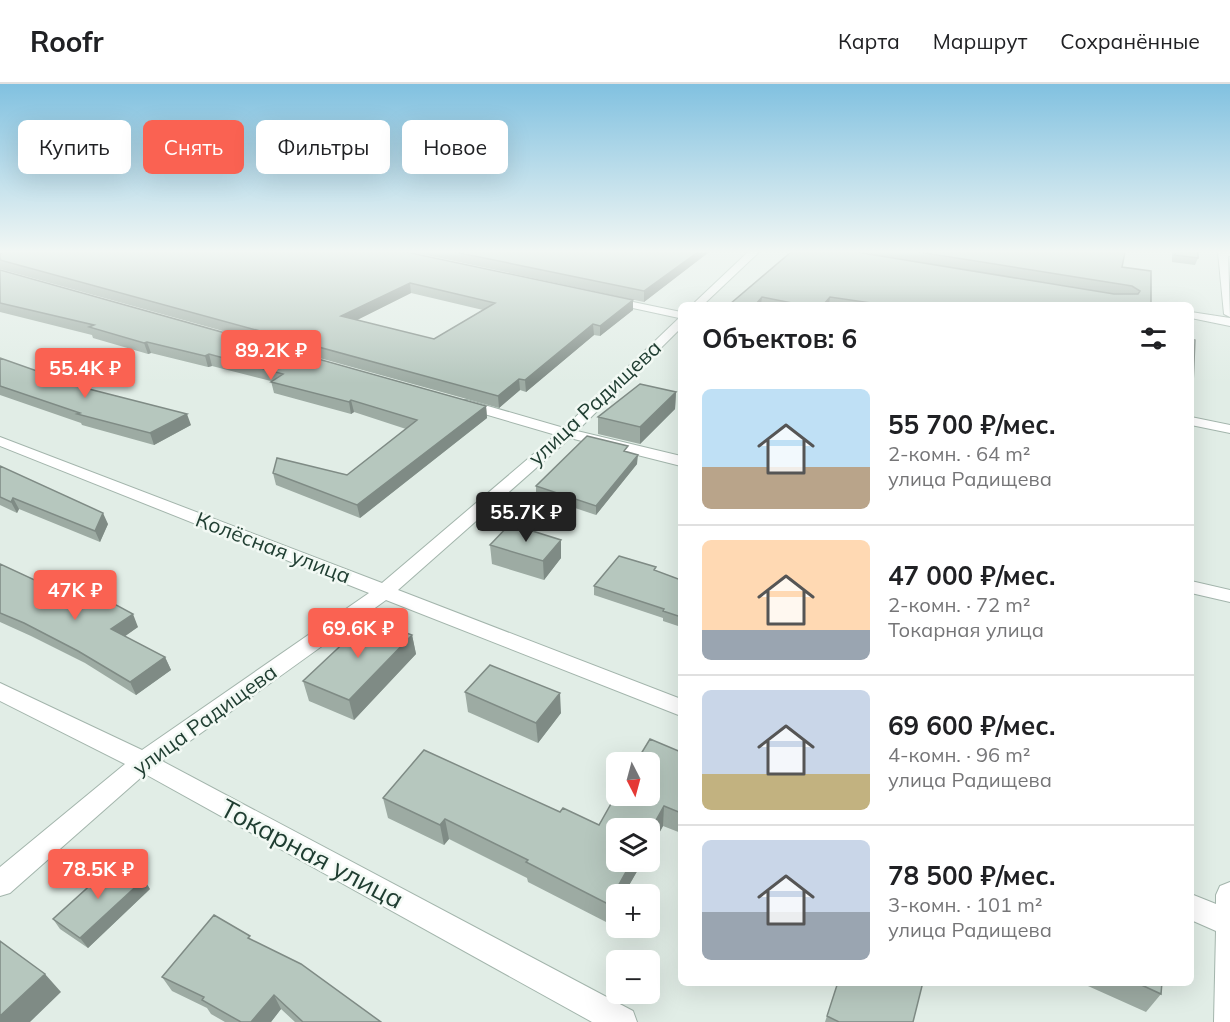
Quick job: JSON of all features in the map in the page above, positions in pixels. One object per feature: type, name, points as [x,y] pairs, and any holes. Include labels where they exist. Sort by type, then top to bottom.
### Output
[{"type":"street","points":[[1228,296],[1230,314]]},
{"type":"street","points":[[599,297],[678,314]]},
{"type":"street","points":[[1194,316],[1230,322]]},
{"type":"street","name":"улица Радищева","points":[[0,884],[143,762],[384,592],[567,433],[678,324]]},
{"type":"street","points":[[454,401],[567,433],[678,460]]},
{"type":"street","points":[[1194,422],[1230,429]]},
{"type":"street","name":"Колёсная улица","points":[[0,441],[678,707]]},
{"type":"street","points":[[1194,588],[1230,596]]},
{"type":"street","name":"Токарная улица","points":[[0,691],[143,762],[622,1022]]},
{"type":"street","points":[[1194,907],[1230,913],[1229,1022]]},
{"type":"building","points":[[0,296],[92,296],[486,406],[357,505],[273,473],[277,458],[347,475],[417,420],[351,400],[349,402],[271,382],[283,374],[209,354],[205,356],[144,343],[89,327],[94,325],[0,303]]},
{"type":"building","points":[[131,296],[383,296],[341,316],[434,339],[495,303],[464,296],[613,296],[633,300],[600,326],[593,324],[525,380],[519,379],[498,396]]},
{"type":"building","points":[[740,296],[1151,296],[1151,302],[864,302],[830,297],[826,302],[787,302],[762,297],[758,302],[732,302]]},
{"type":"building","points":[[0,358],[85,388],[187,414],[150,433],[77,414],[80,413],[0,386]]},
{"type":"building","points":[[640,384],[676,392],[640,427],[598,417]]},
{"type":"building","points":[[587,436],[628,446],[624,451],[638,455],[596,506],[536,486]]},
{"type":"building","points":[[0,466],[103,513],[95,531],[13,498],[11,502],[0,497]]},
{"type":"building","points":[[510,524],[561,540],[543,561],[490,545]]},
{"type":"building","points":[[619,556],[656,567],[654,570],[678,579],[678,616],[663,611],[664,609],[594,586]]},
{"type":"building","points":[[0,564],[43,584],[59,574],[133,614],[111,629],[165,657],[130,682],[78,651],[0,613]]},
{"type":"building","points":[[369,619],[412,635],[349,700],[303,681]]},
{"type":"building","points":[[490,665],[560,693],[536,723],[465,692]]},
{"type":"building","points":[[650,739],[678,751],[678,812],[664,806],[657,818],[606,818],[606,872],[626,872],[619,884],[606,884],[606,903],[526,862],[528,860],[445,819],[440,825],[383,798],[424,750],[560,812],[563,808],[599,825],[610,806],[660,806],[660,752],[642,752]]},
{"type":"building","points":[[116,862],[144,879],[80,938],[53,919]]},
{"type":"building","points":[[214,915],[250,936],[248,938],[301,964],[381,1022],[303,1022],[274,995],[251,1022],[241,1022],[202,1000],[204,997],[162,977]]},
{"type":"building","points":[[0,941],[45,974],[0,1016]]},
{"type":"building","points":[[837,986],[922,986],[913,1022],[839,1022],[827,1016]]},
{"type":"building","points":[[1144,986],[1162,986],[1161,994]]}]
